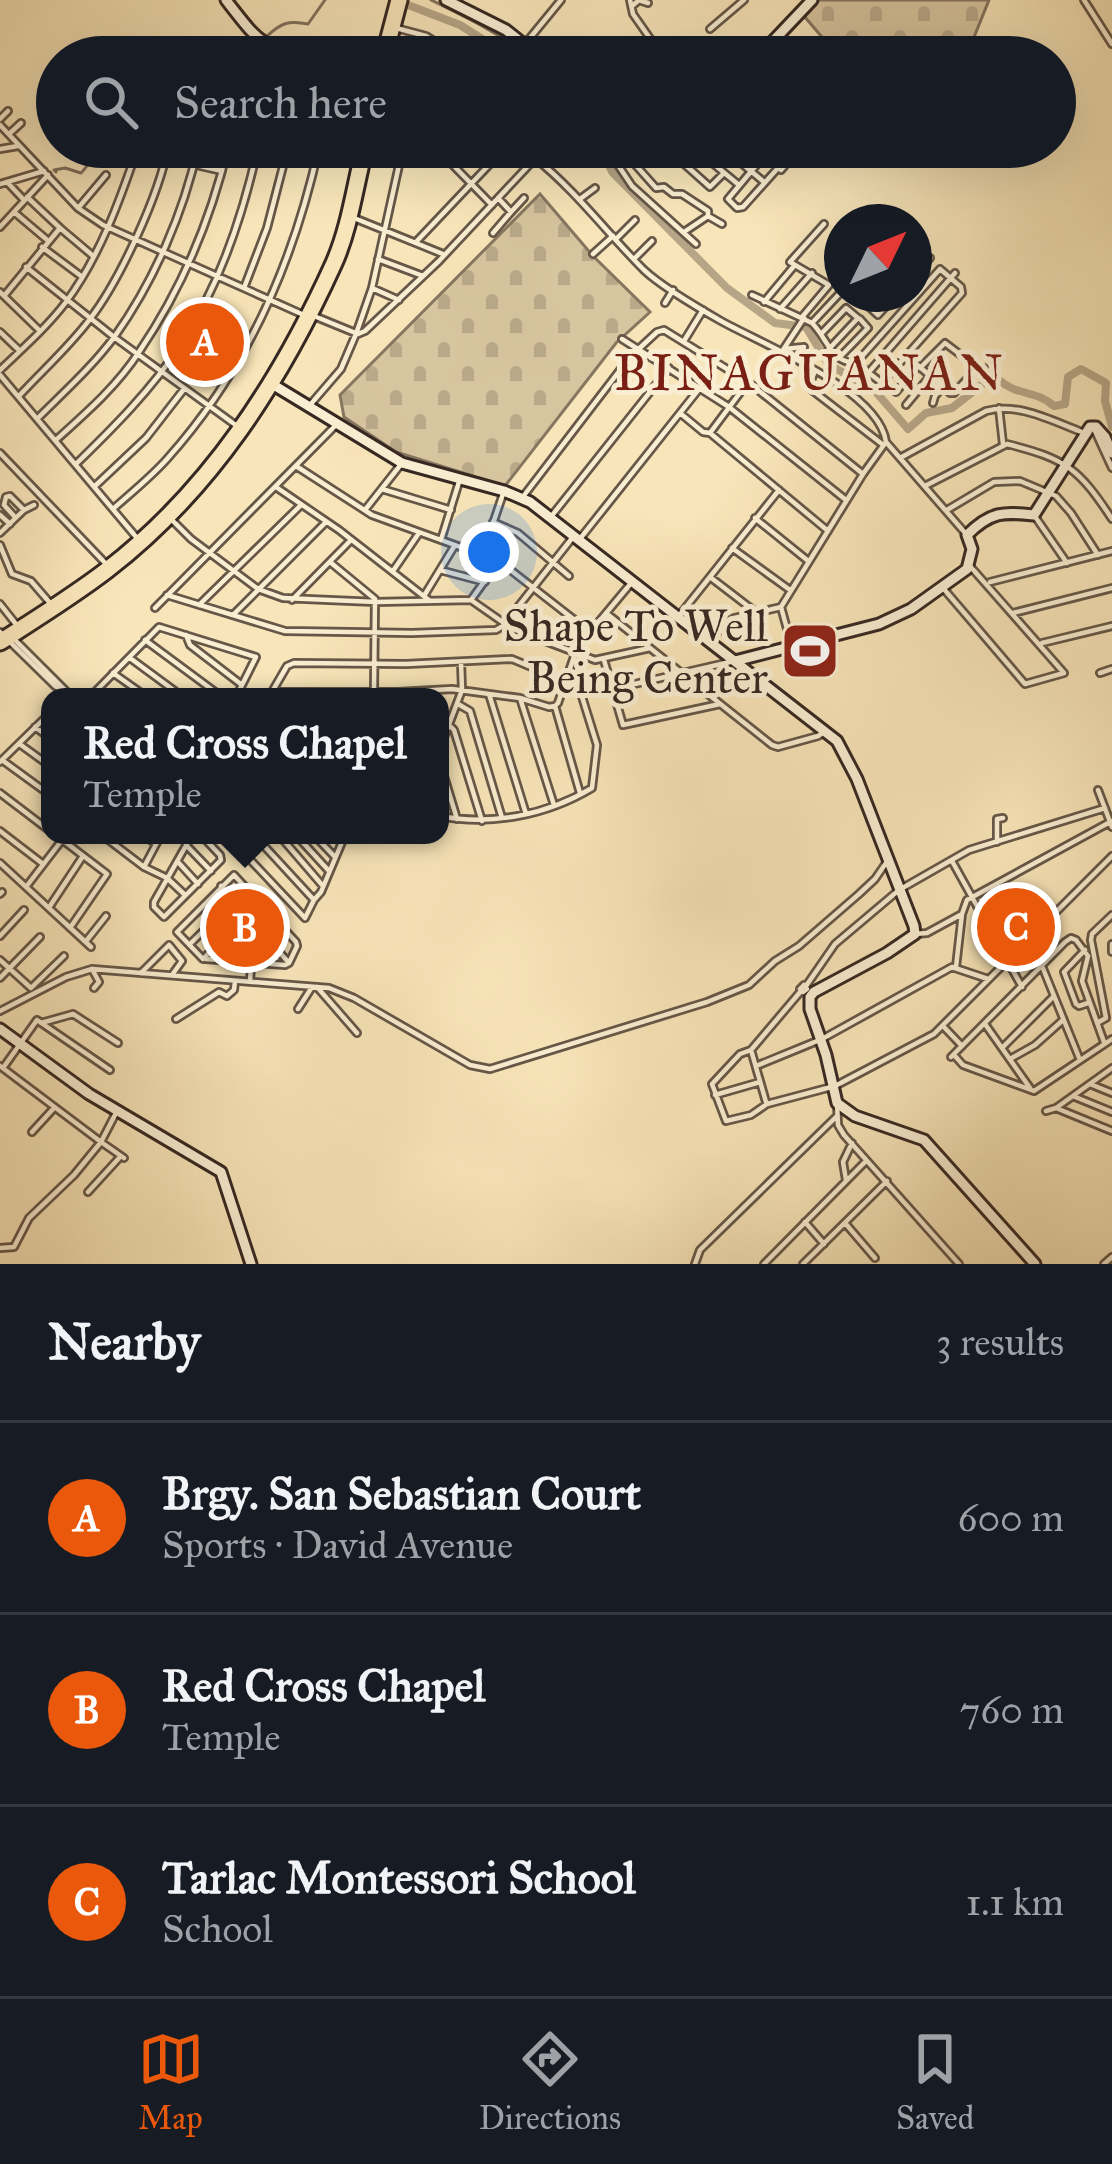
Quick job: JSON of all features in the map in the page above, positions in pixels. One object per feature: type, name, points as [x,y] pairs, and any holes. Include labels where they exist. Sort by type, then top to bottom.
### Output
[{"type":"highway","points":[[388,36],[395,0]]},
{"type":"highway","points":[[386,36],[395,0]]},
{"type":"highway","points":[[327,274],[356,168]]},
{"type":"highway","points":[[7,636],[110,568],[140,542],[210,471],[242,430],[272,384],[335,260],[358,168]]},
{"type":"street","points":[[226,0],[253,36]]},
{"type":"street","points":[[446,0],[514,36]]},
{"type":"street","points":[[532,36],[561,0]]},
{"type":"street","points":[[710,29],[744,0]]},
{"type":"street","points":[[778,36],[812,0]]},
{"type":"street","points":[[1084,0],[1112,44]]},
{"type":"street","points":[[648,3],[631,3],[648,36]]},
{"type":"street","points":[[391,27],[426,36]]},
{"type":"street","points":[[8,111],[0,122],[36,162]]},
{"type":"street","points":[[9,134],[21,123]]},
{"type":"street","points":[[0,149],[21,146]]},
{"type":"street","points":[[41,168],[78,208],[108,227],[356,334],[399,300],[526,168]]},
{"type":"street","points":[[130,168],[108,227],[68,300],[0,373],[140,542]]},
{"type":"street","points":[[20,396],[91,319],[135,240],[162,168]]},
{"type":"street","points":[[38,418],[115,337],[162,252],[193,168]]},
{"type":"street","points":[[208,168],[222,171]]},
{"type":"street","points":[[56,440],[98,402],[138,354],[189,264],[223,168]]},
{"type":"street","points":[[76,464],[124,417],[182,343],[217,277],[253,168]]},
{"type":"street","points":[[244,288],[283,168]]},
{"type":"street","points":[[112,509],[164,463],[238,361],[270,300],[301,219],[314,168]]},
{"type":"street","points":[[310,406],[341,369],[356,334],[398,168]]},
{"type":"street","points":[[455,168],[492,205]]},
{"type":"street","points":[[416,242],[487,168]]},
{"type":"street","points":[[546,168],[651,276],[852,394],[883,428],[884,443],[781,607],[792,647]]},
{"type":"street","points":[[620,168],[632,186],[696,244]]},
{"type":"street","points":[[638,168],[656,188],[682,194],[722,224]]},
{"type":"street","points":[[689,168],[710,187],[724,172]]},
{"type":"street","points":[[719,168],[739,185]]},
{"type":"street","points":[[747,168],[765,182]]},
{"type":"street","points":[[754,168],[728,200],[739,210],[779,169]]},
{"type":"street","points":[[4,183],[46,173]]},
{"type":"street","points":[[0,227],[46,173]]},
{"type":"street","points":[[78,208],[106,175]]},
{"type":"street","points":[[4,183],[93,255]]},
{"type":"street","points":[[580,200],[595,188]]},
{"type":"street","points":[[498,198],[511,212]]},
{"type":"street","points":[[493,233],[524,198]]},
{"type":"street","points":[[0,209],[48,241]]},
{"type":"street","points":[[349,216],[445,255]]},
{"type":"street","points":[[684,232],[708,216]]},
{"type":"street","points":[[593,254],[635,220]]},
{"type":"street","points":[[783,351],[829,286],[791,261],[824,224]]},
{"type":"street","points":[[40,332],[2,294],[59,228]]},
{"type":"street","points":[[634,259],[652,241]]},
{"type":"street","points":[[42,247],[81,276]]},
{"type":"street","points":[[378,259],[423,276]]},
{"type":"street","points":[[764,302],[794,266]]},
{"type":"street","points":[[26,267],[242,430]]},
{"type":"street","points":[[752,295],[812,323],[828,350],[882,383],[962,293],[953,276],[939,269],[856,363]]},
{"type":"street","points":[[780,309],[812,273]]},
{"type":"street","points":[[869,372],[953,276]]},
{"type":"street","points":[[371,288],[399,300]]},
{"type":"street","points":[[665,303],[674,290]]},
{"type":"street","points":[[821,334],[846,308],[868,328],[839,358]]},
{"type":"street","points":[[683,342],[703,310]]},
{"type":"street","points":[[812,323],[824,310]]},
{"type":"street","points":[[828,350],[858,318]]},
{"type":"street","points":[[522,498],[638,349],[664,330],[748,382],[863,474]]},
{"type":"street","points":[[0,332],[20,351]]},
{"type":"street","points":[[622,339],[729,407],[847,501]]},
{"type":"street","points":[[896,392],[945,343],[984,368]]},
{"type":"street","points":[[783,351],[804,347]]},
{"type":"street","points":[[907,356],[954,393],[969,377]]},
{"type":"street","points":[[550,518],[669,368]]},
{"type":"street","points":[[613,689],[879,624],[911,609],[961,576],[969,565],[972,549],[967,535],[901,458],[808,387],[814,371]]},
{"type":"street","points":[[906,405],[930,376]]},
{"type":"street","points":[[710,433],[748,382]]},
{"type":"street","points":[[272,384],[402,463],[522,498],[826,731],[848,759],[914,934]]},
{"type":"street","points":[[94,487],[146,438],[184,388]]},
{"type":"street","points":[[167,595],[285,631],[496,630],[700,388]]},
{"type":"street","points":[[933,403],[942,388]]},
{"type":"street","points":[[901,458],[999,408],[1102,432],[1112,453]]},
{"type":"street","points":[[999,408],[1003,444]]},
{"type":"street","points":[[680,412],[827,531]]},
{"type":"street","points":[[155,608],[338,422]]},
{"type":"street","points":[[1034,515],[1089,429]]},
{"type":"street","points":[[1089,429],[1112,468]]},
{"type":"street","points":[[924,486],[1003,444],[1014,445],[1066,464],[1092,489],[1112,520]]},
{"type":"street","points":[[0,453],[110,568]]},
{"type":"street","points":[[365,510],[402,463]]},
{"type":"street","points":[[296,466],[365,510],[500,561],[590,632]]},
{"type":"street","points":[[441,539],[460,478]]},
{"type":"street","points":[[945,511],[994,482],[1020,481],[1049,491],[1071,513],[1098,555]]},
{"type":"street","points":[[276,487],[427,599]]},
{"type":"street","points":[[382,490],[451,510]]},
{"type":"street","points":[[678,616],[778,490]]},
{"type":"street","points":[[483,553],[504,491]]},
{"type":"street","points":[[16,518],[4,505],[6,496],[24,510]]},
{"type":"street","points":[[0,533],[34,505]]},
{"type":"street","points":[[199,604],[301,505]]},
{"type":"street","points":[[967,535],[1004,512],[1034,515],[1067,563]]},
{"type":"street","points":[[0,515],[10,524]]},
{"type":"street","points":[[168,515],[258,589],[292,600],[471,600],[504,624],[595,661],[650,648]]},
{"type":"street","points":[[755,518],[808,562]]},
{"type":"street","points":[[233,616],[326,522]]},
{"type":"street","points":[[493,522],[518,533],[569,576]]},
{"type":"street","points":[[393,571],[419,533]]},
{"type":"street","points":[[292,600],[351,540]]},
{"type":"street","points":[[427,599],[455,544]]},
{"type":"street","points":[[0,545],[12,574],[31,581],[53,608]]},
{"type":"street","points":[[732,548],[790,590]]},
{"type":"street","points":[[987,583],[1112,551]]},
{"type":"street","points":[[471,600],[500,561]]},
{"type":"street","points":[[329,562],[376,602],[374,688]]},
{"type":"street","points":[[943,588],[1025,684],[1064,673],[969,565]]},
{"type":"street","points":[[440,569],[485,582]]},
{"type":"street","points":[[710,577],[756,612]]},
{"type":"street","points":[[449,691],[555,706],[575,653],[632,582]]},
{"type":"street","points":[[1013,613],[1112,589]]},
{"type":"street","points":[[0,604],[7,636],[62,688]]},
{"type":"street","points":[[710,641],[730,620],[781,607]]},
{"type":"street","points":[[606,613],[772,745],[826,731]]},
{"type":"street","points":[[1041,644],[1112,626]]},
{"type":"street","points":[[99,688],[159,627],[186,635],[256,657],[242,686],[190,645],[186,635]]},
{"type":"street","points":[[145,640],[210,688]]},
{"type":"street","points":[[432,650],[433,663]]},
{"type":"street","points":[[128,657],[171,688]]},
{"type":"street","points":[[275,688],[290,664],[512,659],[581,689],[597,745],[592,788],[526,814],[482,821],[449,817]]},
{"type":"street","points":[[604,660],[623,724],[720,704]]},
{"type":"street","points":[[461,662],[462,690],[449,725],[482,821]]},
{"type":"street","points":[[1100,673],[1112,669]]},
{"type":"street","points":[[113,673],[134,688]]},
{"type":"street","points":[[490,694],[526,814]]},
{"type":"street","points":[[520,698],[554,805]]},
{"type":"street","points":[[458,704],[470,711],[502,818]]},
{"type":"street","points":[[555,706],[581,795]]},
{"type":"street","points":[[41,721],[1,761],[41,789]]},
{"type":"street","points":[[35,727],[41,731]]},
{"type":"street","points":[[19,743],[41,759]]},
{"type":"street","points":[[956,967],[967,900],[1111,823],[1098,790]]},
{"type":"street","points":[[449,793],[457,819]]},
{"type":"street","points":[[2,798],[41,825]]},
{"type":"street","points":[[1105,808],[970,850],[899,890],[835,944],[806,991],[712,1084],[724,1120],[835,1086],[934,1034],[1112,856]]},
{"type":"street","points":[[997,842],[996,824],[1003,818]]},
{"type":"street","points":[[0,831],[44,863]]},
{"type":"street","points":[[26,887],[52,844]]},
{"type":"street","points":[[68,844],[107,874],[70,928]]},
{"type":"street","points":[[114,844],[186,896]]},
{"type":"street","points":[[144,867],[156,844]]},
{"type":"street","points":[[209,844],[222,858],[211,871],[166,916],[153,905],[186,845],[211,871]]},
{"type":"street","points":[[235,844],[302,917],[307,917],[340,844]]},
{"type":"street","points":[[262,844],[314,900]]},
{"type":"street","points":[[287,844],[323,886]]},
{"type":"street","points":[[304,844],[329,871]]},
{"type":"street","points":[[323,844],[335,857]]},
{"type":"street","points":[[48,908],[83,856]]},
{"type":"street","points":[[0,1011],[92,969],[314,987],[342,992],[470,1065],[490,1069],[748,985],[859,894],[887,860]]},
{"type":"street","points":[[952,860],[1022,987]]},
{"type":"street","points":[[177,861],[198,884]]},
{"type":"street","points":[[0,863],[88,944],[106,916]]},
{"type":"street","points":[[236,876],[296,942],[289,963],[203,959],[177,932],[221,886],[236,876]]},
{"type":"street","points":[[221,886],[289,963]]},
{"type":"street","points":[[190,945],[234,901]]},
{"type":"street","points":[[0,936],[24,910]]},
{"type":"street","points":[[203,959],[247,914]]},
{"type":"street","points":[[806,991],[962,914]]},
{"type":"street","points":[[1105,1043],[1082,980],[1092,934],[1112,915]]},
{"type":"street","points":[[250,982],[254,922]]},
{"type":"street","points":[[0,978],[40,937]]},
{"type":"street","points":[[1028,1090],[975,1070],[953,1056],[1071,938],[1089,954],[1106,1018],[1097,1023]]},
{"type":"street","points":[[222,939],[252,943]]},
{"type":"street","points":[[1112,944],[1112,952]]},
{"type":"street","points":[[141,973],[169,946],[182,961],[172,975]]},
{"type":"street","points":[[1089,954],[1064,973],[1076,1004],[1090,1002]]},
{"type":"street","points":[[0,960],[31,988],[64,956]]},
{"type":"street","points":[[1042,965],[1080,1060]]},
{"type":"street","points":[[756,1066],[821,1039],[956,967],[988,979]]},
{"type":"street","points":[[92,969],[100,982],[94,988]]},
{"type":"street","points":[[176,1019],[219,992],[227,996],[236,981]]},
{"type":"street","points":[[298,1009],[314,987]]},
{"type":"street","points":[[314,987],[357,1033]]},
{"type":"street","points":[[806,991],[835,1086],[840,1130],[959,1264]]},
{"type":"street","points":[[1002,1048],[1054,996]]},
{"type":"street","points":[[41,1024],[74,1014],[118,1042]]},
{"type":"street","points":[[1010,1059],[1031,1048],[1064,1019]]},
{"type":"street","points":[[88,1192],[122,1157],[2,1067],[37,1020],[110,1070]]},
{"type":"street","points":[[985,1024],[1028,1090]]},
{"type":"street","points":[[943,1027],[962,1046]]},
{"type":"street","points":[[0,1029],[78,1087],[221,1172],[251,1264]]},
{"type":"street","points":[[1020,1100],[1028,1090],[1112,1039]]},
{"type":"street","points":[[751,1050],[766,1105]]},
{"type":"street","points":[[960,1073],[964,1065]]},
{"type":"street","points":[[1046,1111],[1112,1068]]},
{"type":"street","points":[[971,1079],[975,1070]]},
{"type":"street","points":[[984,1085],[988,1074]]},
{"type":"street","points":[[715,1094],[760,1082]]},
{"type":"street","points":[[1007,1095],[1012,1084]]},
{"type":"street","points":[[1090,1084],[1112,1093]]},
{"type":"street","points":[[1073,1096],[1112,1112]]},
{"type":"street","points":[[837,1103],[855,1116],[924,1140],[1035,1264]]},
{"type":"street","points":[[32,1132],[54,1108]]},
{"type":"street","points":[[1055,1108],[1112,1131]]},
{"type":"street","points":[[0,1248],[14,1247],[29,1218],[101,1142],[117,1110]]},
{"type":"street","points":[[695,1264],[700,1250],[836,1118]]},
{"type":"street","points":[[847,1180],[842,1162],[852,1143]]},
{"type":"street","points":[[764,1264],[867,1160]]},
{"type":"street","points":[[803,1264],[886,1181]]},
{"type":"street","points":[[805,1222],[824,1244]]},
{"type":"street","points":[[845,1222],[875,1258]]},
{"type":"street","points":[[1104,1264],[1112,1257]]},
{"type":"green space","points":[[819,0],[989,0],[974,36],[821,36],[804,16]]},
{"type":"green space","points":[[540,194],[650,312],[616,343],[505,486],[396,452],[344,417],[340,395]]},
{"type":"waterway","points":[[267,36],[285,24],[308,24],[325,0]]},
{"type":"waterway","points":[[431,0],[498,36]]},
{"type":"waterway","points":[[403,3],[478,36]]},
{"type":"waterway","points":[[56,172],[65,168]]},
{"type":"waterway","points":[[65,168],[81,173],[85,168]]},
{"type":"waterway","points":[[610,168],[727,288],[775,323],[806,327],[828,364],[875,391],[908,429],[926,413],[952,408],[984,383],[999,380],[1054,406],[1065,404],[1068,377],[1081,369],[1106,383],[1112,427]]},
{"type":"place","name":"Brgy. San Sebastian Court","points":[[205,342]]},
{"type":"place","name":"Shape To Well Being Center","points":[[810,651]]},
{"type":"place","name":"Tarlac Montessori School","points":[[1016,927]]},
{"type":"place","name":"Red Cross Chapel","points":[[245,928]]},
{"type":"district","name":"BINAGUANAN","points":[[810,372]]}]
